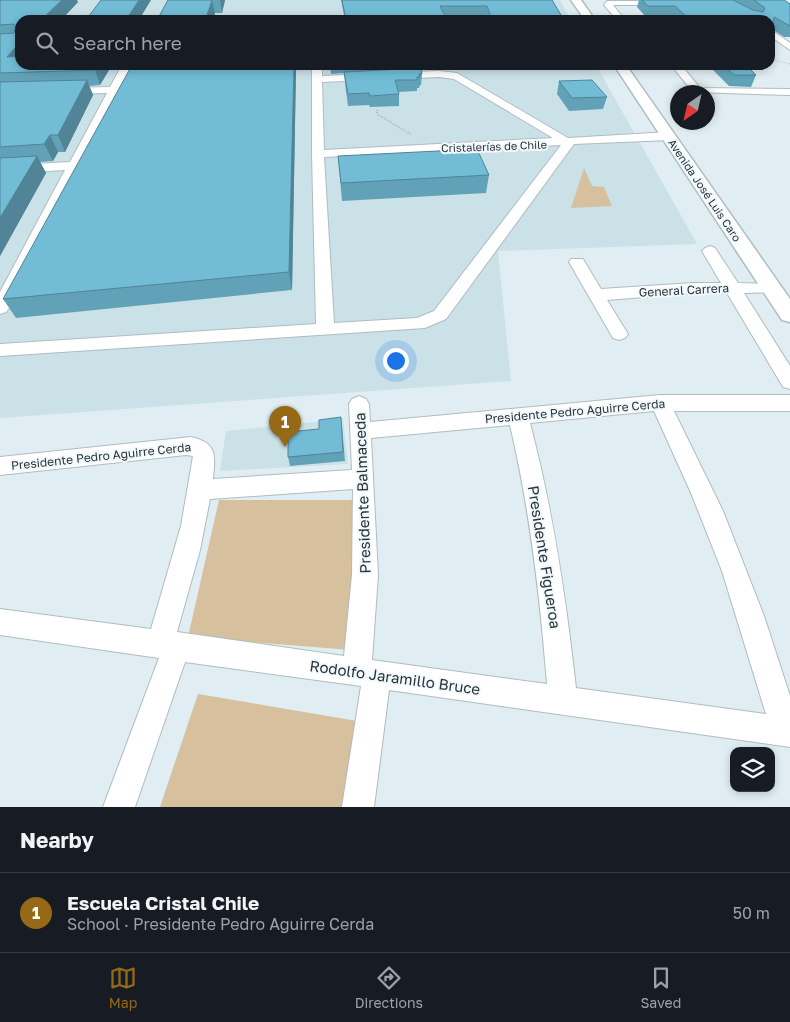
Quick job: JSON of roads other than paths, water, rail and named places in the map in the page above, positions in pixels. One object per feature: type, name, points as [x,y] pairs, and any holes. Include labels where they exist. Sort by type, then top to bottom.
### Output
[{"type":"main road","points":[[576,0],[586,15]]},
{"type":"main road","name":"Avenida José Luis Caro","points":[[623,70],[790,315]]},
{"type":"street","points":[[617,15],[608,4],[671,2]]},
{"type":"street","points":[[775,36],[790,47]]},
{"type":"street","points":[[0,308],[124,70]]},
{"type":"street","points":[[317,70],[325,328]]},
{"type":"street","points":[[364,70],[365,77]]},
{"type":"street","points":[[0,350],[325,328],[419,324],[440,315],[569,143],[457,76],[402,70],[365,77],[316,79]]},
{"type":"street","points":[[680,70],[692,85]]},
{"type":"street","points":[[57,92],[114,90]]},
{"type":"street","points":[[715,92],[790,92]]},
{"type":"street","name":"Cristalerías de Chile","points":[[318,154],[569,143],[669,136]]},
{"type":"street","points":[[0,170],[74,166]]},
{"type":"street","points":[[710,251],[790,382]]},
{"type":"street","points":[[577,262],[619,334]]},
{"type":"street","name":"General Carrera","points":[[596,295],[693,288],[772,288]]},
{"type":"street","points":[[660,403],[703,493],[726,548],[751,616],[788,732]]},
{"type":"street","name":"Presidente Pedro Aguirre Cerda","points":[[360,430],[660,403],[790,403]]},
{"type":"street","name":"Presidente Balmaceda","points":[[358,404],[363,479],[367,673],[358,807]]},
{"type":"street","name":"Presidente Figueroa","points":[[518,416],[542,524],[552,584],[563,699]]},
{"type":"street","name":"Presidente Pedro Aguirre Cerda","points":[[0,466],[186,446],[197,447],[204,454],[200,490]]},
{"type":"street","points":[[119,807],[169,645],[180,580],[200,490],[363,479]]},
{"type":"street","name":"Rodolfo Jaramillo Bruce","points":[[0,622],[563,699],[788,732]]},
{"type":"place","name":"Escuela Cristal Chile","points":[[285,447]]}]
